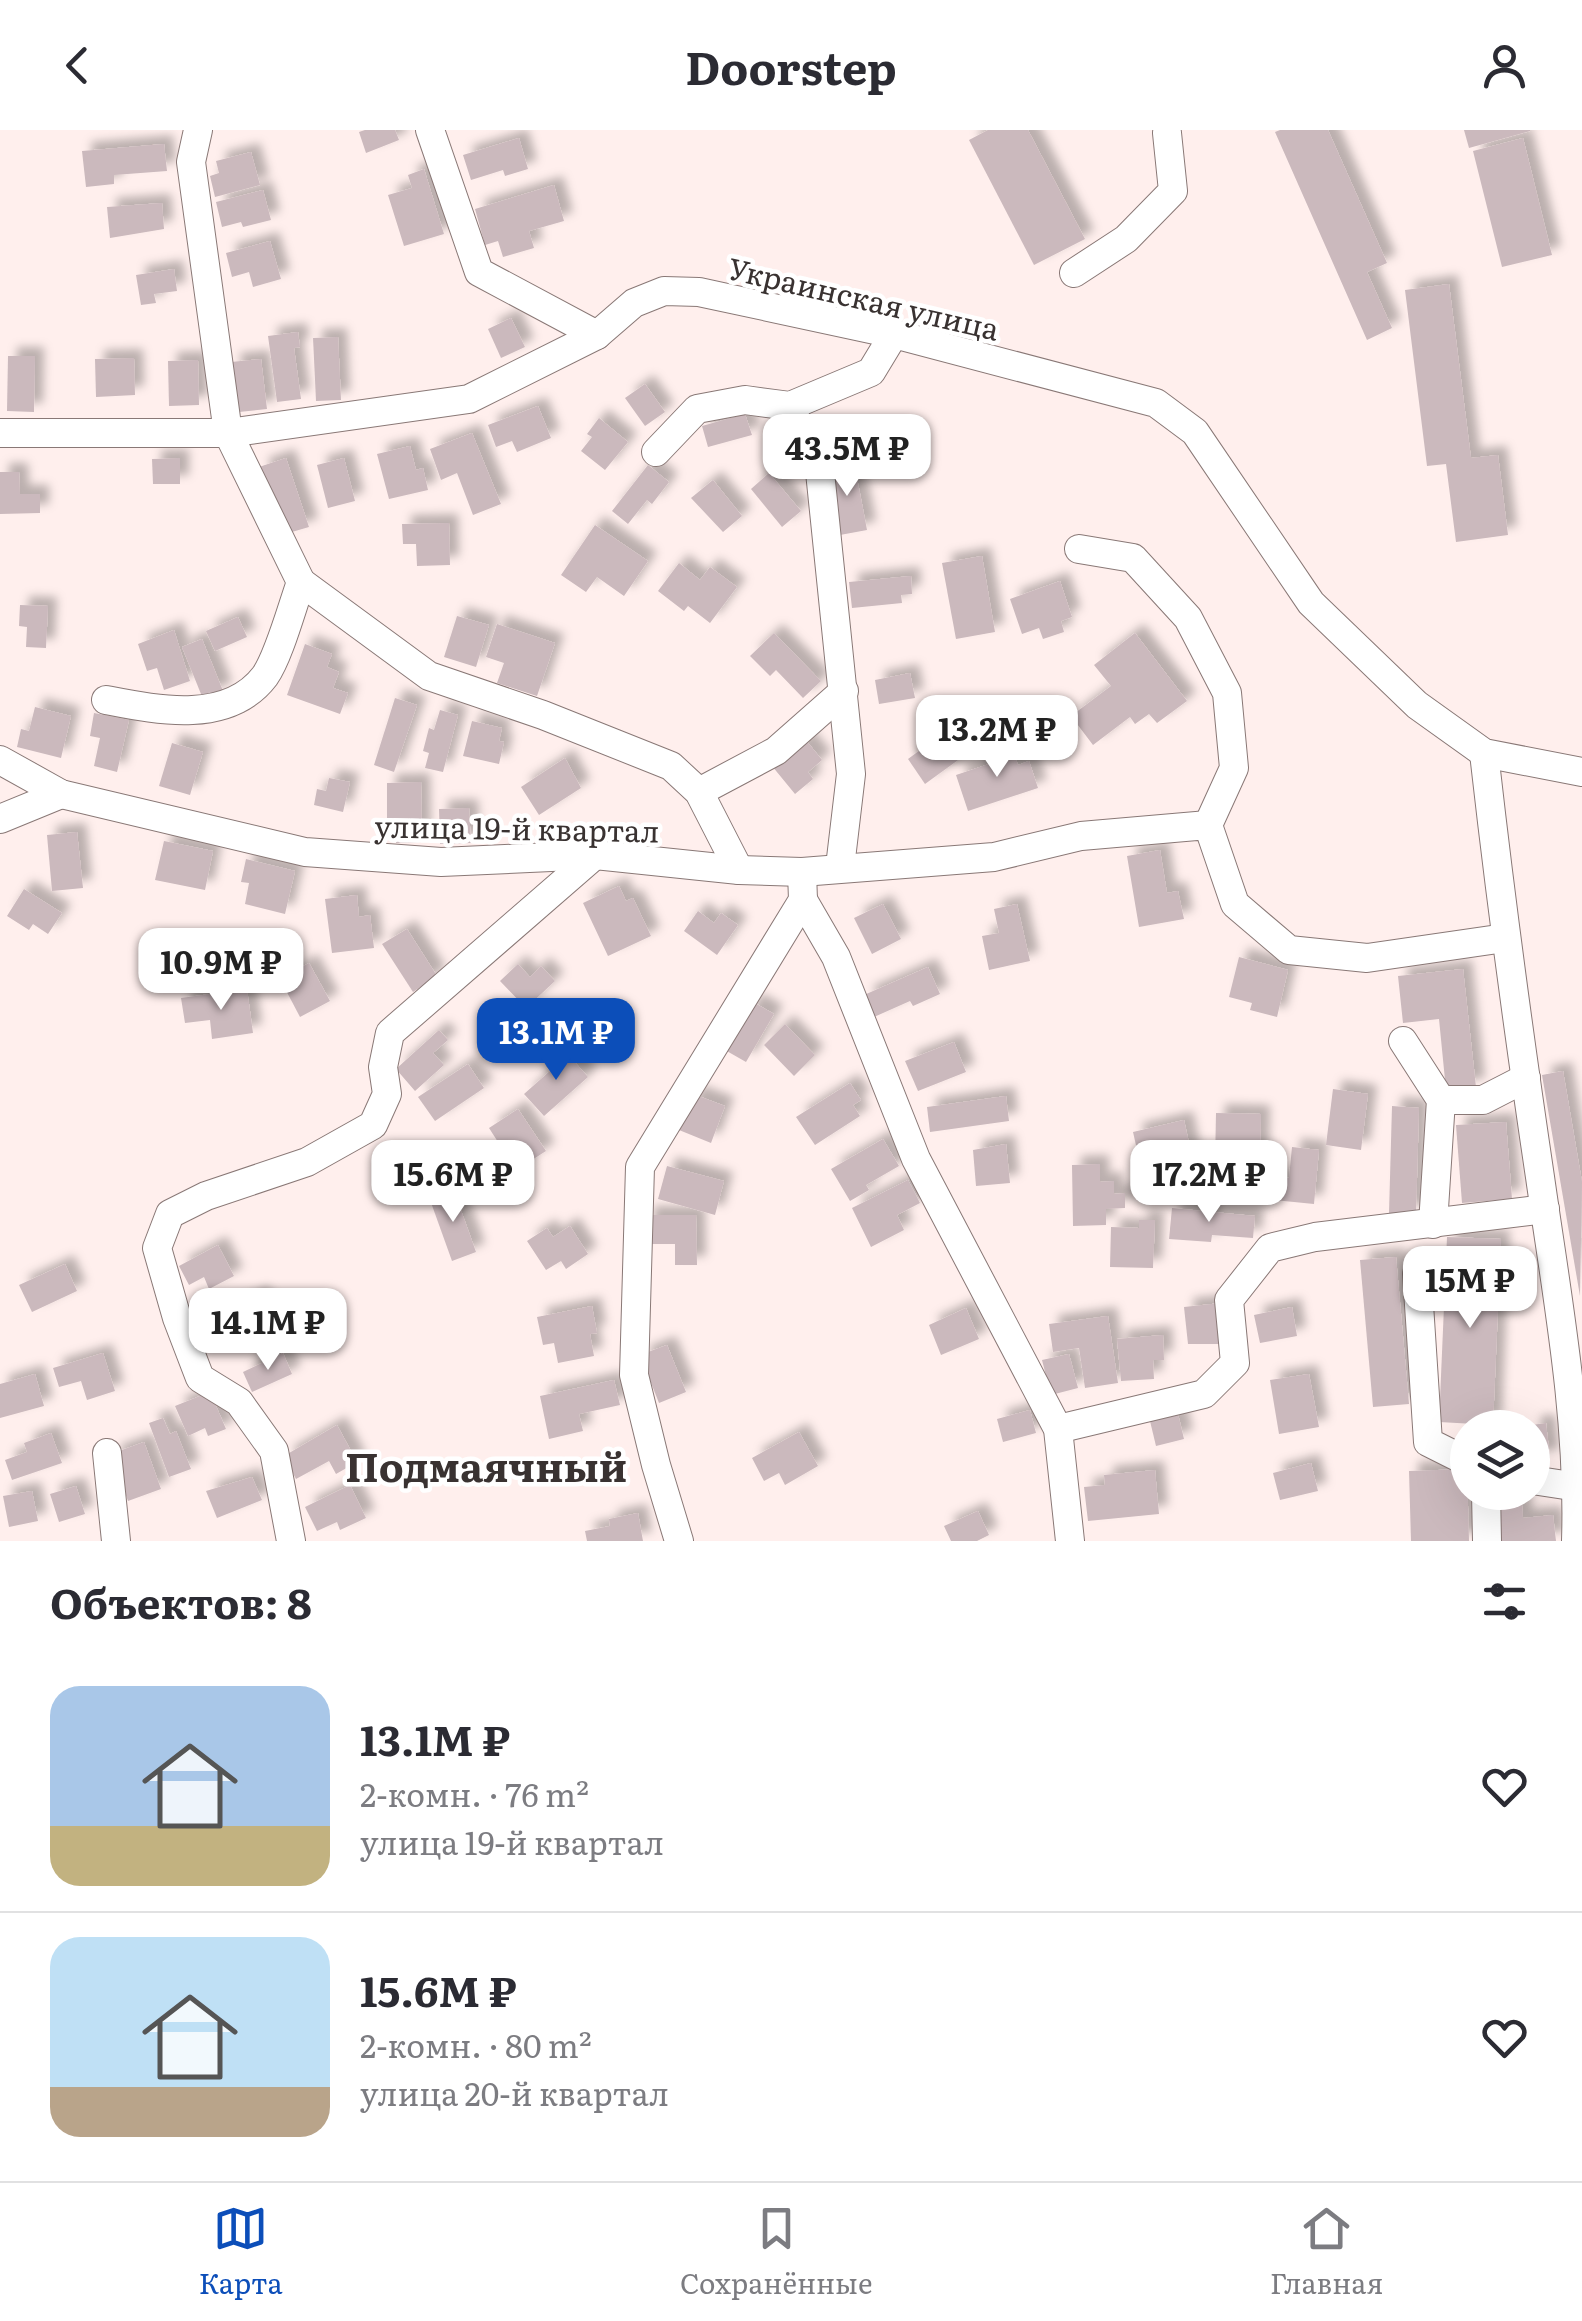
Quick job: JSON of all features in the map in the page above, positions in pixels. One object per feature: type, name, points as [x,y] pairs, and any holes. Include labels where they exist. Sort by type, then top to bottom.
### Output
[{"type":"street","points":[[106,700],[161,710],[216,707],[246,696],[267,674],[301,582],[228,433],[191,162],[198,130]]},
{"type":"street","points":[[430,130],[479,272],[597,334]]},
{"type":"street","points":[[1074,273],[1126,239],[1173,192],[1170,131]]},
{"type":"street","name":"Украинская улица","points":[[0,433],[228,433],[469,399],[597,334],[634,303],[664,291],[700,292],[894,334],[1156,403],[1196,432],[1312,602],[1417,705],[1484,753],[1582,772]]},
{"type":"street","points":[[656,452],[696,409],[745,400],[790,406],[871,372],[894,334]]},
{"type":"street","points":[[790,406],[820,472],[844,691],[851,774],[840,867],[994,858],[1081,836],[1208,825]]},
{"type":"street","points":[[1078,549],[1133,558],[1188,618],[1227,692],[1234,768],[1208,825],[1235,904],[1289,950],[1367,958],[1505,938]]},
{"type":"street","name":"улица 19-й квартал","points":[[301,582],[429,676],[543,715],[670,766],[700,792],[739,870]]},
{"type":"street","points":[[700,792],[776,751],[844,691]]},
{"type":"street","points":[[1484,753],[1505,938],[1564,1344],[1578,1487],[1576,1541]]},
{"type":"street","name":"улица 19-й квартал","points":[[0,760],[61,794],[305,852],[441,862],[595,855],[739,870],[802,886],[840,867]]},
{"type":"street","points":[[0,819],[61,794]]},
{"type":"street","points":[[291,1541],[274,1450],[239,1402],[200,1378],[177,1318],[157,1248],[170,1214],[206,1196],[307,1162],[374,1124],[388,1094],[383,1066],[390,1033],[595,855]]},
{"type":"street","points":[[802,886],[836,958],[916,1159],[1058,1429],[1070,1541]]},
{"type":"street","points":[[679,1541],[634,1375],[640,1167],[802,886]]},
{"type":"street","points":[[1403,1041],[1441,1100],[1433,1224]]},
{"type":"street","points":[[1441,1100],[1484,1100],[1526,1078]]},
{"type":"street","points":[[1058,1429],[1204,1394],[1235,1364],[1229,1300],[1270,1248],[1315,1237],[1545,1209]]},
{"type":"street","points":[[1417,1274],[1428,1442],[1450,1453]]},
{"type":"street","points":[[106,1453],[116,1541]]},
{"type":"street","points":[[1550,1483],[1578,1487]]},
{"type":"street","points":[[1486,1510],[1487,1541]]},
{"type":"building","points":[[395,130],[399,140],[366,153],[359,132]]},
{"type":"building","points":[[988,130],[1028,130],[1085,239],[1034,265],[969,140]]},
{"type":"building","points":[[1328,130],[1387,263],[1367,272],[1392,328],[1367,340],[1275,132]]},
{"type":"building","points":[[1464,130],[1530,130],[1530,131],[1469,148]]},
{"type":"building","points":[[519,138],[528,169],[505,176],[503,170],[471,180],[463,155]]},
{"type":"building","points":[[1523,138],[1552,255],[1502,267],[1473,151]]},
{"type":"building","points":[[164,144],[167,171],[114,175],[114,184],[86,187],[82,151]]},
{"type":"building","points":[[251,152],[260,185],[215,197],[210,176],[219,173],[216,161]]},
{"type":"building","points":[[424,169],[444,234],[404,246],[388,195],[412,188],[408,175]]},
{"type":"building","points":[[554,185],[564,221],[529,231],[534,248],[503,257],[498,241],[485,245],[475,209]]},
{"type":"building","points":[[263,190],[271,220],[222,227],[216,202]]},
{"type":"building","points":[[162,203],[164,229],[110,238],[107,207]]},
{"type":"building","points":[[270,241],[281,279],[253,287],[249,272],[232,277],[226,253]]},
{"type":"building","points":[[174,269],[177,291],[154,294],[156,303],[141,305],[136,275]]},
{"type":"building","points":[[1449,284],[1471,458],[1498,455],[1508,535],[1456,542],[1446,464],[1427,466],[1405,290]]},
{"type":"building","points":[[511,318],[525,347],[501,358],[488,329]]},
{"type":"building","points":[[298,332],[300,347],[294,348],[301,399],[277,402],[268,336]]},
{"type":"building","points":[[338,337],[341,400],[316,401],[313,338]]},
{"type":"building","points":[[8,356],[35,356],[34,412],[7,411]]},
{"type":"building","points":[[134,358],[135,395],[96,397],[95,359]]},
{"type":"building","points":[[261,359],[267,409],[239,412],[231,362]]},
{"type":"building","points":[[198,360],[199,405],[169,406],[168,361]]},
{"type":"building","points":[[645,384],[665,412],[645,426],[625,398]]},
{"type":"building","points":[[538,406],[551,438],[517,452],[512,441],[496,447],[488,425]]},
{"type":"building","points":[[745,414],[752,435],[708,447],[702,426]]},
{"type":"building","points":[[599,418],[628,442],[605,470],[581,451]]},
{"type":"building","points":[[472,433],[501,504],[473,515],[457,473],[441,480],[430,449]]},
{"type":"building","points":[[410,446],[416,470],[423,468],[428,490],[389,499],[377,454]]},
{"type":"building","points":[[180,458],[180,484],[153,484],[152,459]]},
{"type":"building","points":[[286,458],[309,527],[285,534],[259,467]]},
{"type":"building","points":[[344,458],[355,501],[328,508],[317,465]]},
{"type":"building","points":[[854,462],[867,530],[840,535],[830,466]]},
{"type":"building","points":[[648,465],[669,482],[652,504],[647,500],[628,524],[612,511]]},
{"type":"building","points":[[0,472],[19,472],[20,494],[40,494],[40,513],[0,514]]},
{"type":"building","points":[[769,473],[801,511],[782,527],[751,489]]},
{"type":"building","points":[[713,480],[742,516],[723,532],[691,498]]},
{"type":"building","points":[[449,523],[450,565],[417,566],[416,544],[403,544],[402,524]]},
{"type":"building","points":[[595,525],[648,561],[624,596],[597,577],[586,592],[561,575]]},
{"type":"building","points":[[982,556],[995,632],[956,639],[942,563]]},
{"type":"building","points":[[679,563],[700,580],[710,567],[737,587],[710,623],[688,606],[684,611],[658,591]]},
{"type":"building","points":[[911,576],[912,594],[901,595],[902,603],[852,608],[849,582]]},
{"type":"building","points":[[1060,581],[1072,617],[1061,621],[1064,632],[1043,639],[1039,628],[1022,634],[1010,599]]},
{"type":"building","points":[[20,605],[48,606],[46,648],[26,647],[27,627],[19,626]]},
{"type":"building","points":[[457,616],[489,625],[476,667],[444,657]]},
{"type":"building","points":[[238,617],[247,637],[215,651],[206,631]]},
{"type":"building","points":[[497,624],[555,643],[537,696],[497,683],[504,663],[486,657]]},
{"type":"building","points":[[174,630],[190,681],[164,690],[157,668],[147,671],[138,644]]},
{"type":"building","points":[[774,633],[821,681],[803,698],[776,670],[770,676],[750,656]]},
{"type":"building","points":[[1135,633],[1187,701],[1157,723],[1149,714],[1135,724],[1130,717],[1093,745],[1071,716],[1111,686],[1094,665]]},
{"type":"building","points":[[202,639],[223,691],[203,699],[182,647]]},
{"type":"building","points":[[305,644],[332,654],[327,667],[339,672],[333,688],[348,693],[340,714],[287,695]]},
{"type":"building","points":[[910,673],[915,698],[879,704],[875,680]]},
{"type":"building","points":[[395,698],[417,705],[394,772],[374,765]]},
{"type":"building","points":[[35,707],[71,716],[61,758],[17,747],[21,729],[29,731]]},
{"type":"building","points":[[440,710],[458,715],[443,772],[425,768],[429,753],[423,751],[429,728],[434,730]]},
{"type":"building","points":[[94,713],[129,720],[117,772],[94,766],[100,738],[90,736]]},
{"type":"building","points":[[969,714],[987,739],[925,784],[908,759]]},
{"type":"building","points":[[472,721],[502,728],[499,741],[504,742],[499,764],[463,756]]},
{"type":"building","points":[[805,739],[822,760],[808,772],[813,779],[795,794],[772,766]]},
{"type":"building","points":[[172,743],[203,752],[190,795],[159,786]]},
{"type":"building","points":[[1011,744],[1018,765],[1029,761],[1038,788],[968,811],[956,775],[995,762],[991,751]]},
{"type":"building","points":[[565,758],[581,788],[539,815],[521,787]]},
{"type":"building","points":[[329,778],[350,782],[343,812],[314,805],[317,789],[326,791]]},
{"type":"building","points":[[421,782],[422,842],[396,843],[396,827],[387,827],[387,783]]},
{"type":"building","points":[[469,808],[471,843],[440,844],[439,809]]},
{"type":"building","points":[[77,832],[83,888],[52,891],[47,835]]},
{"type":"building","points":[[164,841],[213,851],[205,890],[155,880]]},
{"type":"building","points":[[1160,850],[1167,893],[1178,891],[1184,919],[1139,927],[1127,856]]},
{"type":"building","points":[[246,859],[295,871],[285,914],[245,904],[249,883],[241,882]]},
{"type":"building","points":[[619,886],[626,901],[633,898],[651,936],[608,956],[583,903]]},
{"type":"building","points":[[24,889],[62,913],[48,934],[33,924],[29,930],[7,916]]},
{"type":"building","points":[[357,895],[359,917],[370,915],[374,948],[332,953],[325,899]]},
{"type":"building","points":[[883,904],[901,939],[872,954],[854,918]]},
{"type":"building","points":[[1017,904],[1030,961],[989,970],[982,936],[999,933],[994,909]]},
{"type":"building","points":[[698,911],[714,923],[721,913],[738,925],[717,955],[684,931]]},
{"type":"building","points":[[407,929],[437,976],[413,992],[382,944]]},
{"type":"building","points":[[1239,957],[1288,970],[1277,1017],[1250,1010],[1252,1003],[1229,997]]},
{"type":"building","points":[[309,963],[330,1001],[300,1017],[280,979]]},
{"type":"building","points":[[518,964],[530,977],[541,966],[555,981],[526,1008],[500,981]]},
{"type":"building","points":[[928,967],[940,994],[913,1006],[910,1001],[874,1017],[864,995]]},
{"type":"building","points":[[1463,969],[1476,1087],[1446,1090],[1439,1019],[1403,1023],[1398,976]]},
{"type":"building","points":[[247,989],[253,1033],[212,1039],[210,1020],[185,1023],[181,998]]},
{"type":"building","points":[[753,1002],[774,1014],[746,1062],[725,1050]]},
{"type":"building","points":[[785,1024],[815,1055],[794,1076],[764,1045]]},
{"type":"building","points":[[439,1030],[448,1040],[433,1053],[444,1065],[415,1091],[396,1069]]},
{"type":"building","points":[[954,1042],[966,1072],[918,1091],[905,1061]]},
{"type":"building","points":[[564,1050],[588,1077],[544,1116],[524,1094],[550,1071],[546,1066]]},
{"type":"building","points":[[468,1064],[484,1088],[435,1121],[418,1097]]},
{"type":"building","points":[[1563,1071],[1582,1182],[1580,1296],[1542,1075]]},
{"type":"building","points":[[850,1083],[861,1100],[853,1105],[860,1116],[815,1145],[796,1117]]},
{"type":"building","points":[[1333,1089],[1368,1094],[1361,1150],[1326,1145]]},
{"type":"building","points":[[693,1094],[725,1106],[711,1143],[679,1130]]},
{"type":"building","points":[[1006,1096],[1009,1121],[930,1132],[927,1107]]},
{"type":"building","points":[[1392,1106],[1419,1108],[1416,1214],[1389,1213]]},
{"type":"building","points":[[518,1109],[546,1151],[516,1170],[489,1128]]},
{"type":"building","points":[[1216,1113],[1261,1114],[1260,1164],[1215,1163]]},
{"type":"building","points":[[1184,1120],[1193,1161],[1163,1168],[1160,1158],[1140,1163],[1133,1132]]},
{"type":"building","points":[[1506,1122],[1512,1199],[1462,1203],[1456,1125]]},
{"type":"building","points":[[883,1139],[899,1166],[866,1185],[869,1190],[850,1201],[831,1169]]},
{"type":"building","points":[[1006,1144],[1010,1183],[976,1186],[973,1150]]},
{"type":"building","points":[[1292,1147],[1319,1150],[1314,1204],[1274,1200],[1276,1177],[1289,1178]]},
{"type":"building","points":[[1100,1164],[1100,1182],[1114,1181],[1114,1194],[1125,1193],[1125,1208],[1106,1209],[1106,1225],[1073,1226],[1072,1165]]},
{"type":"building","points":[[667,1166],[724,1181],[715,1215],[658,1199]]},
{"type":"building","points":[[908,1180],[920,1203],[897,1215],[904,1230],[871,1247],[852,1208]]},
{"type":"building","points":[[453,1188],[476,1252],[452,1261],[429,1197]]},
{"type":"building","points":[[1172,1208],[1255,1216],[1253,1238],[1212,1235],[1211,1242],[1169,1239]]},
{"type":"building","points":[[645,1215],[696,1215],[697,1265],[675,1265],[675,1244],[645,1244]]},
{"type":"building","points":[[1139,1220],[1155,1220],[1153,1268],[1110,1267],[1111,1227],[1139,1228]]},
{"type":"building","points":[[570,1226],[588,1254],[566,1269],[561,1261],[546,1270],[527,1241],[547,1228],[553,1237]]},
{"type":"building","points":[[1447,1237],[1501,1239],[1494,1410],[1450,1410],[1450,1423],[1439,1422]]},
{"type":"building","points":[[218,1245],[234,1276],[209,1289],[204,1277],[189,1285],[179,1266]]},
{"type":"building","points":[[1396,1257],[1409,1404],[1373,1407],[1360,1260]]},
{"type":"building","points":[[65,1264],[77,1291],[32,1312],[19,1285]]},
{"type":"building","points":[[259,1294],[274,1319],[247,1334],[243,1326],[215,1341],[205,1324]]},
{"type":"building","points":[[1221,1303],[1226,1344],[1188,1344],[1184,1307]]},
{"type":"building","points":[[592,1306],[597,1333],[590,1334],[594,1356],[558,1363],[554,1343],[543,1345],[537,1317]]},
{"type":"building","points":[[1292,1307],[1297,1336],[1260,1343],[1254,1315]]},
{"type":"building","points":[[966,1308],[979,1339],[941,1355],[929,1325]]},
{"type":"building","points":[[1108,1316],[1118,1383],[1085,1388],[1079,1348],[1053,1352],[1049,1324]]},
{"type":"building","points":[[1163,1335],[1164,1360],[1153,1360],[1154,1379],[1121,1381],[1117,1339]]},
{"type":"building","points":[[667,1345],[686,1392],[659,1403],[640,1355]]},
{"type":"building","points":[[103,1353],[115,1391],[87,1400],[81,1381],[59,1387],[53,1368]]},
{"type":"building","points":[[283,1353],[292,1374],[252,1392],[243,1372]]},
{"type":"building","points":[[1069,1354],[1078,1388],[1051,1395],[1042,1360]]},
{"type":"building","points":[[35,1374],[44,1406],[0,1418],[0,1384]]},
{"type":"building","points":[[1309,1374],[1319,1427],[1279,1434],[1270,1380]]},
{"type":"building","points":[[614,1380],[620,1405],[579,1414],[583,1431],[549,1439],[540,1396]]},
{"type":"building","points":[[210,1392],[226,1429],[208,1436],[205,1428],[188,1436],[175,1406]]},
{"type":"building","points":[[1030,1410],[1036,1433],[1003,1442],[997,1419]]},
{"type":"building","points":[[1178,1414],[1184,1439],[1156,1446],[1150,1421]]},
{"type":"building","points":[[163,1418],[170,1434],[176,1431],[191,1469],[169,1477],[149,1423]]},
{"type":"building","points":[[337,1425],[357,1462],[336,1474],[329,1461],[296,1479],[284,1456]]},
{"type":"building","points":[[799,1432],[818,1466],[785,1485],[779,1473],[764,1481],[752,1458]]},
{"type":"building","points":[[51,1433],[62,1463],[12,1480],[5,1460],[27,1452],[24,1443]]},
{"type":"building","points":[[144,1442],[161,1489],[128,1501],[111,1454]]},
{"type":"building","points":[[1311,1463],[1318,1491],[1280,1500],[1273,1473]]},
{"type":"building","points":[[1155,1470],[1159,1514],[1088,1521],[1084,1487],[1105,1485],[1104,1475]]},
{"type":"building","points":[[1450,1470],[1450,1510],[1468,1510],[1469,1541],[1411,1541],[1409,1471]]},
{"type":"building","points":[[252,1477],[262,1500],[217,1518],[206,1491]]},
{"type":"building","points":[[350,1485],[366,1518],[340,1530],[337,1522],[317,1531],[305,1507]]},
{"type":"building","points":[[76,1486],[85,1514],[59,1522],[50,1494]]},
{"type":"building","points":[[32,1491],[38,1521],[9,1527],[3,1496]]},
{"type":"building","points":[[1497,1510],[1522,1510],[1523,1518],[1553,1515],[1556,1541],[1500,1541]]},
{"type":"building","points":[[978,1511],[989,1535],[977,1541],[951,1541],[944,1526]]},
{"type":"building","points":[[638,1513],[643,1541],[587,1541],[585,1531],[610,1526],[609,1519]]},
{"type":"district","name":"Подмаячный","points":[[486,1464]]}]
